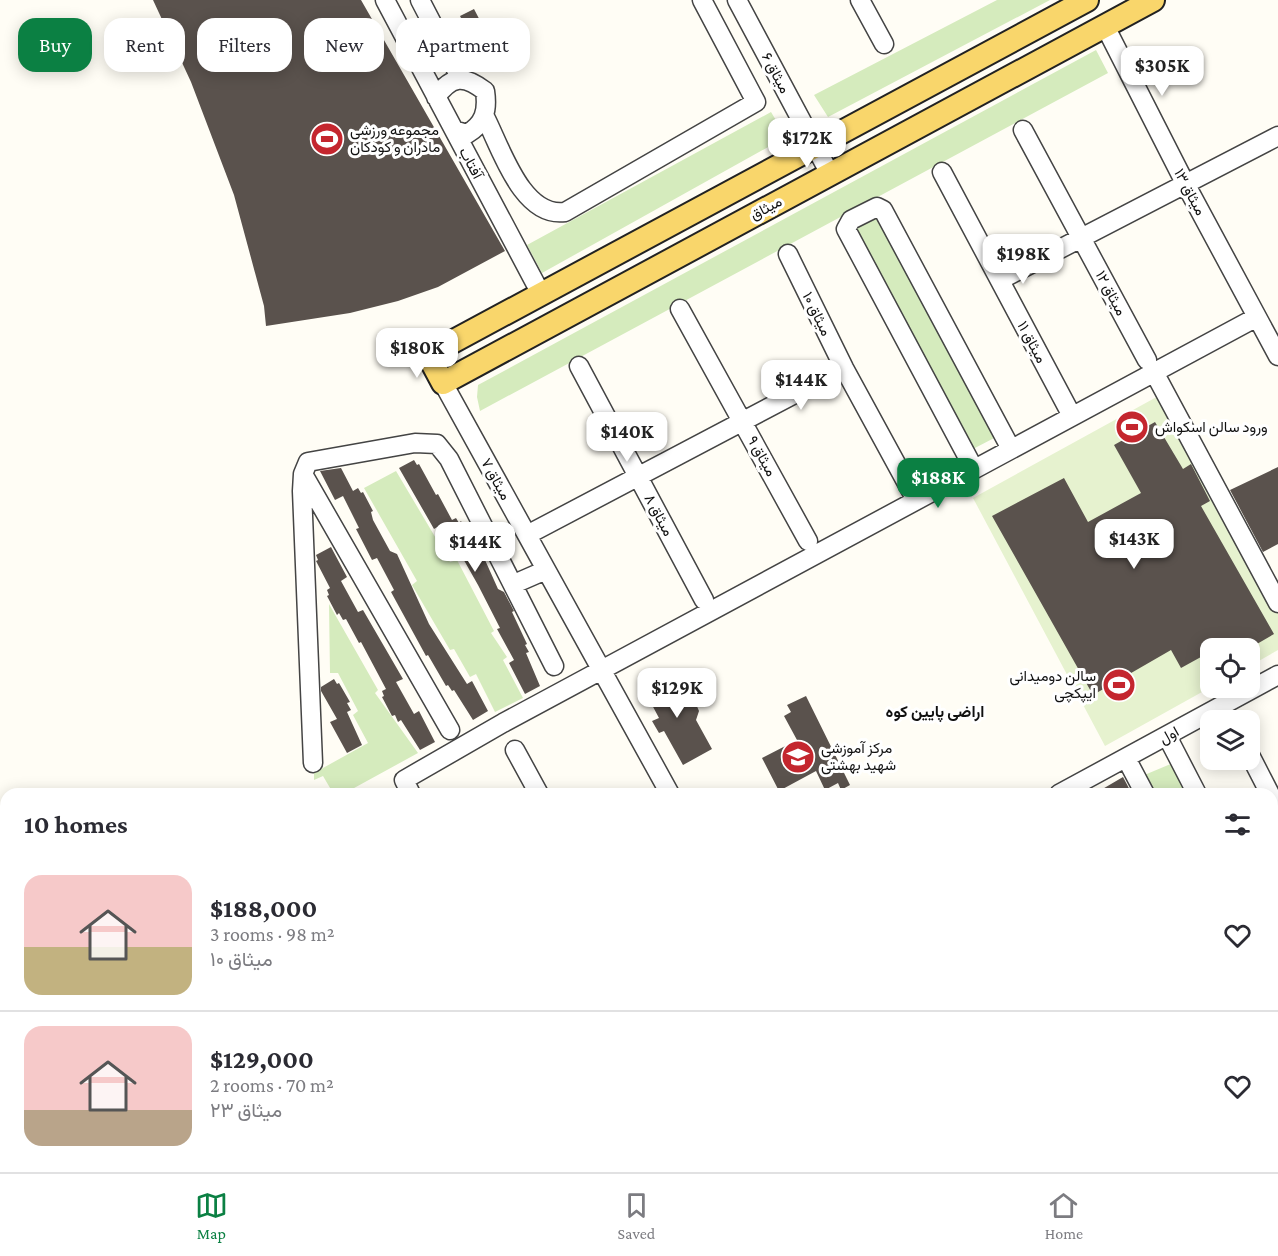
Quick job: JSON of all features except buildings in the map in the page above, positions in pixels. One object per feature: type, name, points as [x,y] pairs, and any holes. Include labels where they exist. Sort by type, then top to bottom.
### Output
[{"type":"main road","name":"میثاق","points":[[1087,0],[428,355],[443,383],[1153,0]]},
{"type":"main road","points":[[1093,0],[1105,26]]},
{"type":"street","name":"آفتاب","points":[[385,0],[541,294]]},
{"type":"street","points":[[420,0],[461,79]]},
{"type":"street","points":[[436,97],[450,81],[461,79],[475,83],[485,91],[485,117],[521,188],[542,210],[555,213],[565,212],[756,102],[702,0]]},
{"type":"street","name":"میثاق ۶","points":[[737,0],[830,174]]},
{"type":"street","points":[[860,0],[884,44]]},
{"type":"street","name":"میثاق ۱۳","points":[[1105,26],[1186,185],[1278,356]]},
{"type":"street","points":[[454,130],[467,135],[478,128],[485,117]]},
{"type":"street","name":"میثاق ۱۲","points":[[1023,130],[1278,603]]},
{"type":"street","points":[[1000,280],[1278,136]]},
{"type":"street","name":"میثاق ۱۱","points":[[942,172],[1072,416]]},
{"type":"street","points":[[974,469],[846,229],[851,220],[877,207],[883,210],[1011,449]]},
{"type":"street","name":"میثاق ۱۰","points":[[788,254],[843,368],[916,500]]},
{"type":"street","name":"میثاق ۹","points":[[680,309],[808,541]]},
{"type":"street","points":[[412,788],[601,669],[1072,416],[1151,366],[1257,317]]},
{"type":"street","name":"میثاق ۸","points":[[579,366],[704,600]]},
{"type":"street","points":[[527,535],[843,368]]},
{"type":"street","name":"میثاق ۷","points":[[443,383],[667,788]]},
{"type":"street","points":[[313,763],[303,474],[308,462],[416,443],[437,444],[449,459],[554,666]]},
{"type":"street","points":[[303,474],[450,730]]},
{"type":"street","points":[[514,584],[546,570]]},
{"type":"street","name":"اول","points":[[1231,710],[1278,675]]},
{"type":"street","name":"اول","points":[[1072,788],[1167,736],[1200,723]]},
{"type":"street","points":[[1167,736],[1194,788]]},
{"type":"street","points":[[515,750],[536,788]]},
{"type":"street","points":[[1126,758],[1142,788]]},
{"type":"street","points":[[1258,770],[1267,788]]},
{"type":"green space","points":[[997,0],[1050,0],[828,117],[814,95]]},
{"type":"green space","points":[[1096,50],[1108,73],[480,411],[477,397],[478,385]]},
{"type":"green space","points":[[771,112],[786,137],[542,273],[527,245]]},
{"type":"green space","points":[[875,212],[998,436],[973,449],[853,229]]},
{"type":"green space","points":[[1173,388],[1278,586],[1278,650],[1260,660],[1260,638],[1200,638],[1200,693],[1105,746],[973,498]]},
{"type":"green space","points":[[396,471],[450,562],[457,560],[494,631],[491,633],[507,657],[503,660],[523,698],[495,712],[476,674],[470,677],[454,649],[450,650],[412,585],[417,581],[364,488]]},
{"type":"green space","points":[[329,604],[378,690],[375,693],[418,753],[354,788],[330,788],[323,776],[314,780],[314,773],[368,743],[353,715],[358,711],[338,673],[330,673]]},
{"type":"green space","points":[[1173,763],[1186,788],[1148,788],[1142,776]]},
{"type":"place","name":"مجموعه ورزشی مادران و کودکان","points":[[327,139]]},
{"type":"place","name":"ورود سالن اسکواش","points":[[1132,427]]},
{"type":"place","name":"سالن دومیدانی ایپکچی","points":[[1119,685]]},
{"type":"place","name":"مرکز آموزشی شهید بهشتی","points":[[798,757]]},
{"type":"district","name":"اراضی پایین کوه","points":[[935,711]]}]
